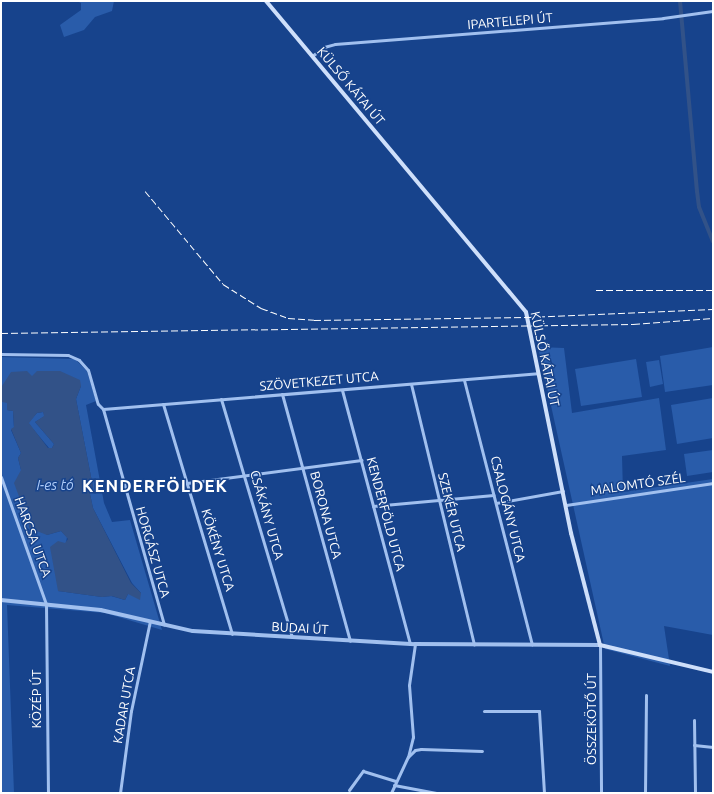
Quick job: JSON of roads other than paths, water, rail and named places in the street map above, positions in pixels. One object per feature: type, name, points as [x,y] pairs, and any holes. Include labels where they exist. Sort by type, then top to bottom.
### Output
[{"type":"main road","name":"KÜLSŐ KÁTAI ÚT","points":[[266,1],[520,302],[528,317],[538,373],[566,505],[600,645]]},
{"type":"main road","points":[[600,645],[713,672]]},
{"type":"street","name":"IPARTELEPI ÚT","points":[[312,56],[324,47],[335,44],[682,15],[713,11]]},
{"type":"street","name":"HORGÁSZ UTCA","points":[[1,354],[68,355],[79,360],[88,370],[98,404],[103,409],[164,625]]},
{"type":"street","name":"SZÖVETKEZET UTCA","points":[[103,409],[538,373]]},
{"type":"street","name":"CSALOGÁNY UTCA","points":[[464,380],[532,644]]},
{"type":"street","name":"SZEKÉR UTCA","points":[[410,384],[474,644]]},
{"type":"street","name":"KENDERFÖLD UTCA","points":[[342,390],[412,644]]},
{"type":"street","name":"BORONA UTCA","points":[[282,394],[350,640]]},
{"type":"street","name":"CSÁKÁNY UTCA","points":[[221,399],[292,637]]},
{"type":"street","name":"KÖKÉNY UTCA","points":[[163,404],[232,634]]},
{"type":"street","points":[[187,483],[361,460]]},
{"type":"street","name":"HARCSA UTCA","points":[[1,477],[46,604]]},
{"type":"street","name":"MALOMTÓ SZÉL","points":[[566,505],[713,483]]},
{"type":"street","points":[[496,503],[563,491]]},
{"type":"street","points":[[373,506],[494,495]]},
{"type":"street","name":"BUDAI ÚT","points":[[1,600],[101,610],[193,631],[232,634],[412,644],[600,645]]},
{"type":"street","name":"KÖZÉP ÚT","points":[[46,604],[48,793]]},
{"type":"street","name":"KADAR UTCA","points":[[120,793],[131,711],[150,621]]},
{"type":"street","points":[[408,757],[412,736],[409,685],[412,644]]},
{"type":"street","name":"ÖSSZEKÖTŐ ÚT","points":[[600,645],[601,793]]},
{"type":"street","points":[[644,793],[646,695]]},
{"type":"street","points":[[484,712],[539,711],[544,793]]},
{"type":"street","points":[[694,720],[695,793]]},
{"type":"street","points":[[694,745],[713,747]]},
{"type":"street","points":[[391,793],[408,757],[414,750],[482,751]]},
{"type":"street","points":[[349,790],[363,771],[396,781]]},
{"type":"street","points":[[394,785],[436,793]]},
{"type":"water","name":"I-es tó","points":[[27,371],[32,376],[37,371],[60,371],[80,380],[81,386],[76,399],[93,487],[90,494],[93,508],[131,583],[141,593],[140,600],[128,594],[125,600],[112,596],[102,597],[58,591],[50,547],[58,541],[65,543],[68,539],[61,531],[47,535],[29,528],[28,510],[21,502],[14,483],[21,470],[18,458],[21,453],[11,429],[14,427],[13,411],[7,410],[7,403],[2,402],[2,386],[11,372]],"holes":[[[43,412],[44,416],[35,422],[54,444],[52,448],[48,448],[29,423],[37,413]]]},
{"type":"waterway","points":[[680,1],[699,207],[713,241]]},
{"type":"railway","points":[[145,191],[223,284],[261,308],[288,318],[314,320],[528,317],[713,309]]},
{"type":"railway","points":[[596,290],[713,290]]},
{"type":"railway","points":[[1,333],[633,324],[713,318]]},
{"type":"district","name":"KENDERFÖLDEK","points":[[155,486]]}]
